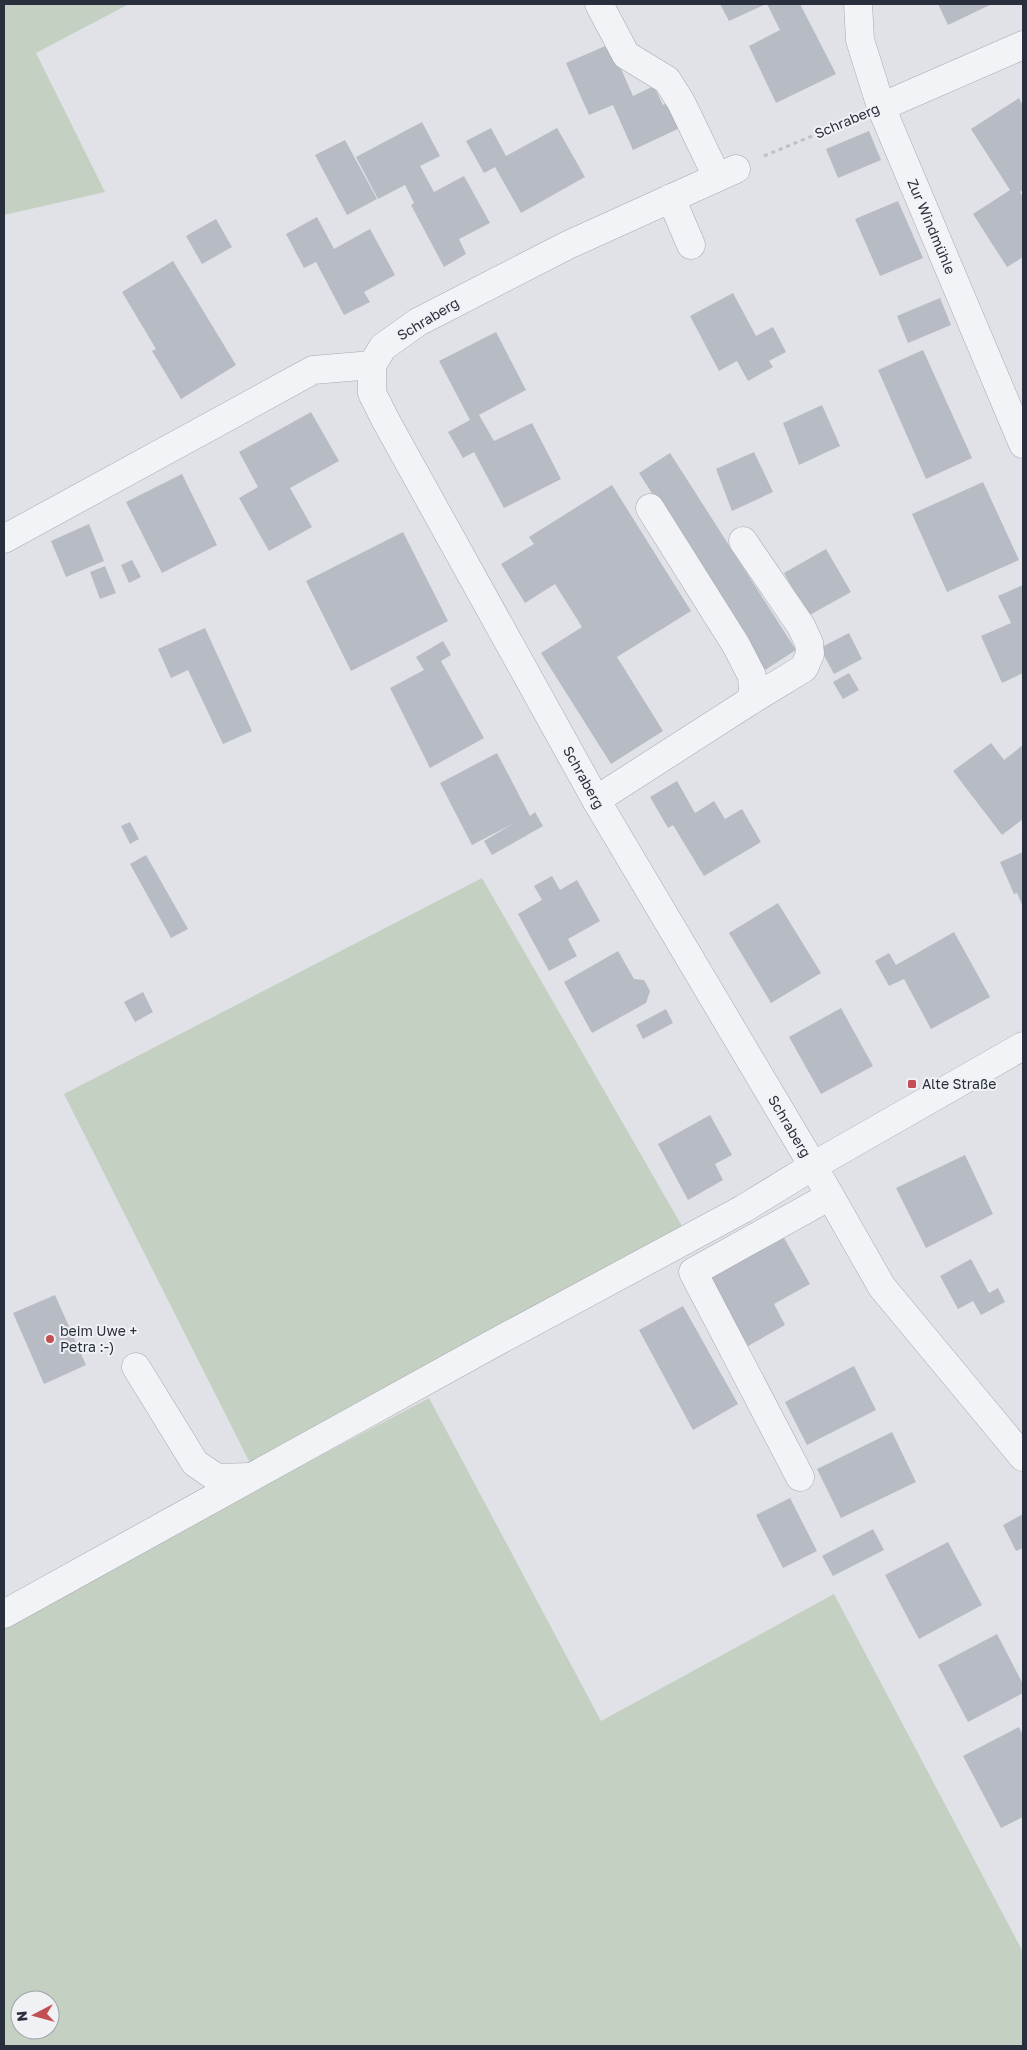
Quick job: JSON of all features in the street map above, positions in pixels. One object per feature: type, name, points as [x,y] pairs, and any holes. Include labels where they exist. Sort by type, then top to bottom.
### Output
[{"type":"street","points":[[600,4],[626,55],[667,80],[727,173]]},
{"type":"street","name":"Zur Windmühle","points":[[858,4],[860,40],[881,107],[1023,444]]},
{"type":"street","name":"Schraberg","points":[[881,107],[1023,44]]},
{"type":"street","name":"Schraberg","points":[[727,173],[568,245],[418,322],[383,347],[372,365],[372,393],[596,800],[813,1166],[882,1287],[1023,1457]]},
{"type":"street","points":[[671,198],[691,245]]},
{"type":"street","points":[[4,539],[313,370],[372,365]]},
{"type":"street","points":[[650,508],[736,645],[752,676],[753,692],[750,701]]},
{"type":"street","points":[[596,800],[804,668],[810,654],[809,644],[800,626],[743,541]]},
{"type":"street","points":[[4,1614],[496,1342],[743,1209],[813,1166],[1023,1046]]},
{"type":"street","points":[[800,1477],[693,1272],[830,1196]]},
{"type":"street","points":[[136,1367],[194,1463],[217,1478],[252,1477]]},
{"type":"path","name":"Schraberg","points":[[727,173],[881,107]]},
{"type":"green space","points":[[4,4],[129,4],[36,53],[105,192],[4,215]]},
{"type":"green space","points":[[482,878],[686,1233],[251,1465],[64,1094]]},
{"type":"green space","points":[[429,1398],[601,1721],[834,1594],[1023,1952],[1023,2046],[4,2046],[4,1624]]},
{"type":"building","points":[[720,4],[766,4],[729,21]]},
{"type":"building","points":[[767,4],[800,4],[836,74],[776,103],[749,46],[780,30]]},
{"type":"building","points":[[938,4],[992,4],[948,25]]},
{"type":"building","points":[[610,44],[633,96],[654,86],[663,105],[671,101],[682,127],[633,150],[613,105],[589,115],[566,63]]},
{"type":"building","points":[[1019,98],[1023,106],[1023,190],[1020,192],[1023,197],[1023,257],[1007,267],[973,214],[1010,190],[971,129]]},
{"type":"building","points":[[422,122],[440,156],[420,166],[434,192],[464,176],[490,223],[459,239],[466,254],[444,267],[411,205],[414,203],[405,185],[378,199],[356,157]]},
{"type":"building","points":[[491,128],[506,156],[557,128],[585,177],[521,213],[495,167],[484,173],[466,141]]},
{"type":"building","points":[[869,131],[881,160],[838,178],[826,149]]},
{"type":"building","points":[[345,140],[377,199],[347,215],[315,155]]},
{"type":"building","points":[[898,201],[923,258],[880,276],[855,219]]},
{"type":"building","points":[[317,217],[334,249],[370,229],[395,275],[364,292],[370,302],[344,315],[316,262],[304,268],[286,234]]},
{"type":"building","points":[[216,219],[232,247],[202,264],[186,236]]},
{"type":"building","points":[[173,261],[236,365],[181,399],[152,351],[156,349],[122,292]]},
{"type":"building","points":[[733,293],[756,336],[773,327],[786,352],[769,361],[773,367],[748,381],[737,361],[719,371],[690,316]]},
{"type":"building","points":[[940,298],[951,325],[908,343],[897,316]]},
{"type":"building","points":[[496,332],[526,390],[479,415],[494,441],[532,423],[561,479],[504,508],[474,452],[463,458],[448,432],[470,420],[439,361]]},
{"type":"building","points":[[923,350],[972,458],[926,479],[878,370]]},
{"type":"building","points":[[822,405],[840,446],[799,465],[783,423]]},
{"type":"building","points":[[311,412],[339,461],[290,488],[312,527],[269,551],[239,498],[258,487],[239,452]]},
{"type":"building","points":[[754,452],[773,492],[732,511],[716,469]]},
{"type":"building","points":[[670,453],[796,650],[765,670],[639,473]]},
{"type":"building","points":[[182,474],[217,545],[162,573],[126,502]]},
{"type":"building","points":[[983,482],[1019,560],[947,592],[912,514]]},
{"type":"building","points":[[612,485],[691,611],[617,657],[663,731],[611,764],[541,653],[582,627],[555,584],[525,603],[501,564],[534,544],[529,537]]},
{"type":"building","points":[[89,524],[104,561],[66,577],[51,541]]},
{"type":"building","points":[[403,532],[448,621],[351,671],[306,581]]},
{"type":"building","points":[[826,549],[851,592],[808,616],[784,573]]},
{"type":"building","points":[[132,560],[141,577],[129,583],[121,565]]},
{"type":"building","points":[[105,566],[116,593],[100,599],[90,572]]},
{"type":"building","points":[[1023,585],[1023,673],[1002,683],[981,636],[1011,623],[998,596]]},
{"type":"building","points":[[205,628],[252,731],[223,744],[188,670],[171,678],[158,649]]},
{"type":"building","points":[[849,633],[862,659],[834,674],[820,648]]},
{"type":"building","points":[[443,641],[451,655],[441,661],[484,738],[430,768],[390,688],[424,670],[416,657]]},
{"type":"building","points":[[849,673],[859,690],[843,699],[833,682]]},
{"type":"building","points":[[991,743],[1004,760],[1023,745],[1023,819],[1002,835],[953,771]]},
{"type":"building","points":[[497,753],[530,816],[535,812],[543,826],[492,855],[484,841],[516,822],[472,845],[440,783]]},
{"type":"building","points":[[677,781],[695,813],[714,801],[725,819],[742,809],[761,842],[704,876],[673,825],[668,828],[650,797]]},
{"type":"building","points":[[130,822],[139,839],[130,844],[121,826]]},
{"type":"building","points":[[1023,852],[1023,907],[1017,893],[1014,894],[1000,862]]},
{"type":"building","points":[[146,855],[188,929],[171,938],[130,864]]},
{"type":"building","points":[[552,876],[560,890],[577,880],[600,921],[568,939],[577,956],[549,971],[518,914],[542,900],[534,886]]},
{"type":"building","points":[[778,903],[821,973],[771,1003],[729,933]]},
{"type":"building","points":[[954,932],[990,997],[931,1029],[904,979],[889,986],[875,961],[889,953],[896,965]]},
{"type":"building","points":[[618,951],[634,979],[644,980],[650,991],[646,1003],[592,1033],[564,982]]},
{"type":"building","points":[[143,992],[153,1012],[135,1022],[124,1002]]},
{"type":"building","points":[[841,1008],[873,1066],[821,1094],[789,1037]]},
{"type":"building","points":[[666,1009],[673,1023],[643,1039],[636,1025]]},
{"type":"building","points":[[710,1115],[732,1155],[715,1164],[723,1180],[688,1200],[658,1144]]},
{"type":"building","points":[[965,1155],[993,1214],[926,1248],[896,1188]]},
{"type":"building","points":[[783,1236],[810,1284],[774,1304],[785,1325],[748,1346],[710,1278]]},
{"type":"building","points":[[971,1259],[989,1293],[998,1288],[1005,1302],[981,1315],[973,1301],[958,1309],[940,1276]]},
{"type":"building","name":"beim Uwe + Petra :-)","points":[[55,1295],[86,1365],[44,1384],[13,1313]]},
{"type":"building","points":[[683,1306],[738,1404],[693,1430],[639,1330]]},
{"type":"building","points":[[854,1366],[876,1410],[807,1445],[785,1402]]},
{"type":"building","points":[[892,1432],[916,1482],[841,1518],[817,1469]]},
{"type":"building","points":[[790,1498],[817,1551],[783,1568],[756,1515]]},
{"type":"building","points":[[1023,1514],[1023,1548],[1016,1551],[1003,1525]]},
{"type":"building","points":[[873,1529],[884,1550],[833,1576],[822,1556]]},
{"type":"building","points":[[948,1542],[982,1605],[919,1639],[885,1575]]},
{"type":"building","points":[[997,1634],[1023,1684],[1023,1693],[968,1722],[938,1665]]},
{"type":"building","points":[[1019,1727],[1023,1735],[1023,1817],[1001,1828],[963,1756]]},
{"type":"place","name":"Alte Straße","points":[[912,1084]]},
{"type":"place","name":"beim Uwe + Petra :-)","points":[[50,1339]]}]
